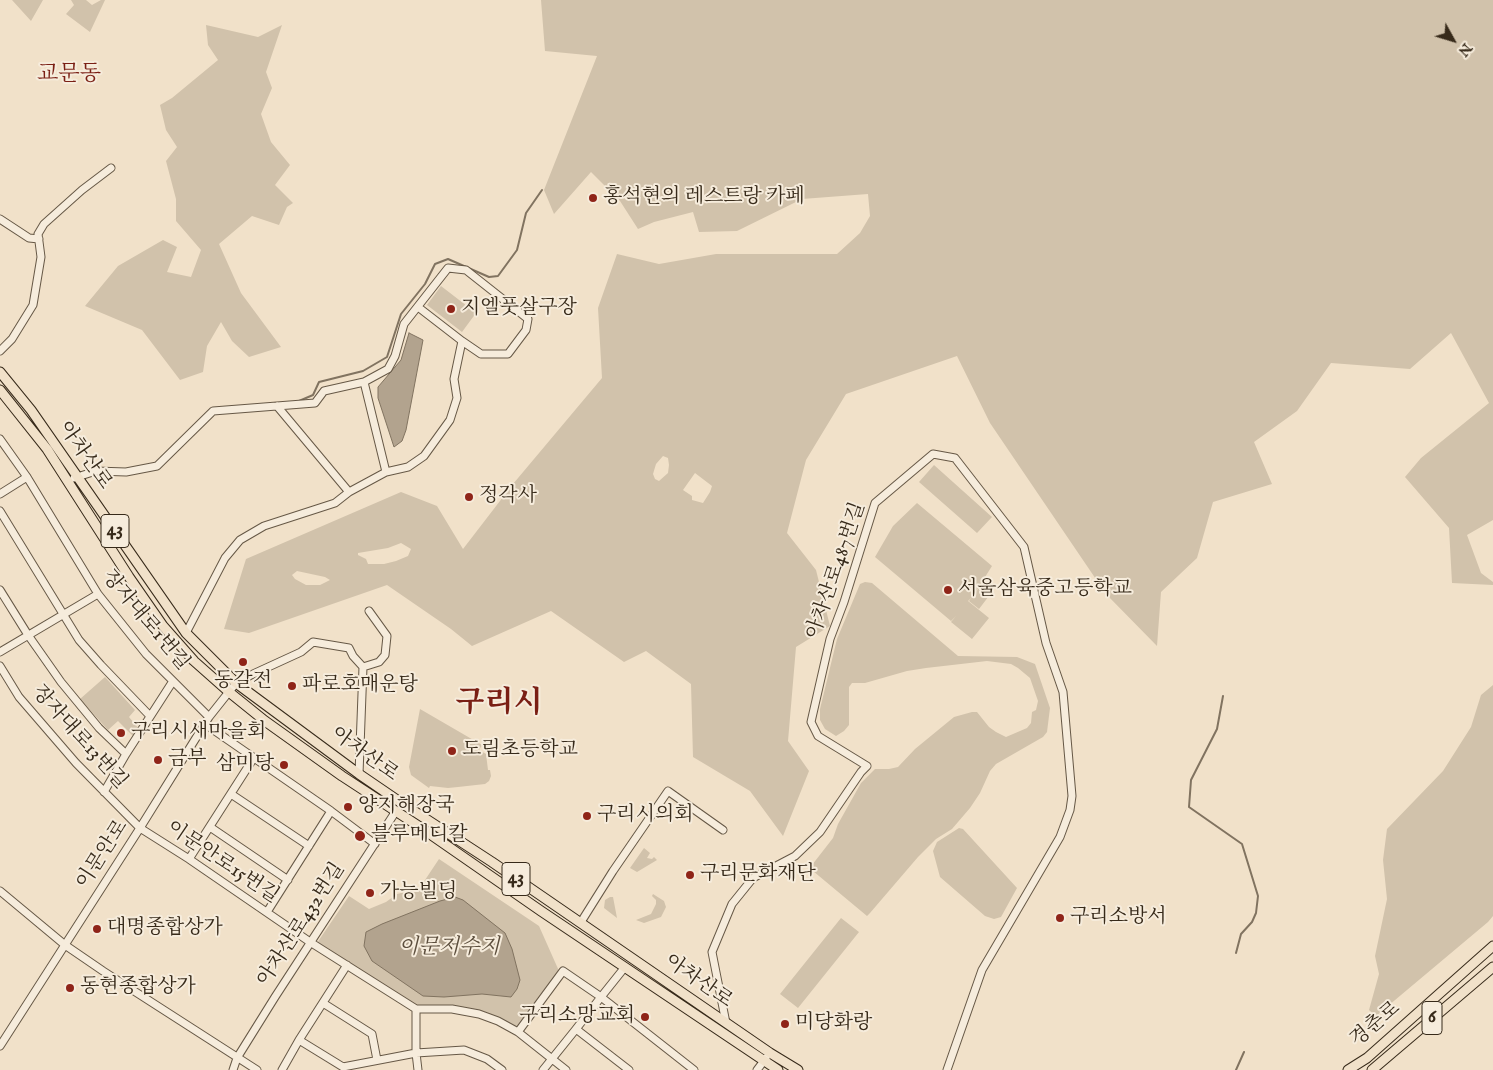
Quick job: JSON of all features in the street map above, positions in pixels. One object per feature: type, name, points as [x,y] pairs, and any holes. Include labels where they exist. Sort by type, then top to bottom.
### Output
[{"type":"main road","name":"아차산로","points":[[0,372],[31,410],[186,634],[236,683],[359,774],[581,922],[726,1023],[767,1057],[778,1070]]},
{"type":"main road","name":"아차산로","points":[[0,390],[47,449],[129,577],[163,626],[194,660],[229,692],[265,721],[342,776],[625,967],[767,1057],[798,1070]]},
{"type":"main road","name":"경춘로","points":[[1348,1070],[1367,1058],[1493,946]]},
{"type":"main road","name":"경춘로","points":[[1372,1070],[1493,967]]},
{"type":"street","points":[[0,351],[12,339],[33,305],[41,256],[38,234],[44,224],[82,190],[112,168]]},
{"type":"street","points":[[0,219],[29,238],[39,239]]},
{"type":"street","points":[[68,482],[96,471],[126,472],[157,466],[213,411],[315,403],[324,391],[364,382],[388,369],[395,356],[404,324],[448,268],[466,270],[528,319],[526,330],[508,354],[481,354],[418,307]]},
{"type":"street","points":[[186,634],[225,558],[240,540],[264,526],[335,503],[349,492],[386,472],[408,467],[424,456],[450,420],[457,398],[454,379],[462,340]]},
{"type":"street","points":[[364,382],[386,472]]},
{"type":"street","points":[[277,406],[349,492]]},
{"type":"street","name":"장자대로1번길","points":[[0,439],[27,477],[98,594],[146,654],[210,717]]},
{"type":"street","name":"아차산로487번길","points":[[726,1023],[712,952],[732,904],[753,878],[795,856],[820,832],[866,766],[818,736],[811,722],[830,639],[844,602],[875,504],[933,454],[955,458],[1024,546],[1046,643],[1064,692],[1072,796],[1070,810],[1060,836],[982,970],[948,1070]]},
{"type":"street","points":[[0,494],[27,477]]},
{"type":"street","points":[[0,511],[84,646],[150,716]]},
{"type":"street","name":"장자대로13번길","points":[[0,590],[28,635],[61,682],[99,728],[126,754]]},
{"type":"street","points":[[0,652],[98,594]]},
{"type":"street","points":[[363,667],[380,662],[385,656],[387,636],[369,611]]},
{"type":"street","points":[[236,683],[301,652],[313,642],[350,648],[353,656],[363,667],[359,774]]},
{"type":"street","name":"장자대로13번길","points":[[0,666],[19,696],[104,792],[140,828]]},
{"type":"street","points":[[104,792],[173,681]]},
{"type":"street","name":"이문안로","points":[[0,1046],[205,724],[236,683]]},
{"type":"street","points":[[205,724],[253,759],[331,811],[375,844]]},
{"type":"street","points":[[189,859],[253,759]]},
{"type":"street","points":[[581,922],[668,791],[723,830]]},
{"type":"street","points":[[231,794],[309,846]]},
{"type":"street","points":[[267,912],[331,811]]},
{"type":"street","name":"아차산로432번길","points":[[233,1070],[237,1058],[310,942],[396,811]]},
{"type":"street","name":"이문안로15번길","points":[[210,827],[288,880]]},
{"type":"street","name":"이문안로15번길","points":[[140,828],[189,859],[310,942],[416,1010]]},
{"type":"street","points":[[0,891],[65,945],[257,1070]]},
{"type":"street","points":[[282,1070],[346,965]]},
{"type":"street","points":[[543,1070],[625,967]]},
{"type":"street","points":[[518,1032],[563,971],[601,997],[694,1070]]},
{"type":"street","points":[[323,1003],[372,1034],[377,1060]]},
{"type":"street","points":[[418,1070],[416,1010],[452,1009],[478,1014],[498,1021],[518,1032],[566,1070]]},
{"type":"street","points":[[576,1029],[628,1070]]},
{"type":"street","points":[[299,1040],[343,1067],[416,1054],[464,1050],[487,1059],[502,1070]]},
{"type":"street","points":[[757,1070],[767,1057]]},
{"type":"shaded area","points":[[12,0],[43,0],[31,21]]},
{"type":"shaded area","points":[[71,0],[86,0],[92,5],[105,0],[90,32],[66,14],[74,5]]},
{"type":"shaded area","points":[[541,0],[1493,0],[1493,520],[1467,535],[1481,573],[1493,582],[1493,585],[1452,583],[1449,528],[1405,477],[1421,458],[1489,403],[1451,333],[1410,369],[1331,363],[1297,411],[1254,442],[1272,484],[1213,502],[1197,558],[1161,592],[1157,646],[1106,594],[990,423],[957,356],[846,394],[806,460],[787,533],[816,570],[830,626],[796,647],[788,741],[809,771],[783,836],[750,791],[693,757],[691,684],[646,651],[624,662],[551,611],[472,646],[451,629],[387,585],[249,633],[224,629],[246,559],[401,492],[437,506],[463,549],[513,484],[602,378],[598,308],[617,254],[659,264],[716,254],[837,254],[860,233],[870,216],[868,194],[802,199],[737,231],[699,232],[693,212],[654,222],[638,229],[620,201],[591,172],[554,214],[544,190],[597,56],[545,51]],"holes":[[[663,456],[668,458],[668,473],[659,481],[655,479],[653,474],[656,464]],[[695,473],[712,486],[703,503],[692,500],[692,496],[683,490]],[[401,543],[411,549],[408,556],[384,564],[368,564],[366,559],[358,555],[358,553],[388,548]],[[297,571],[325,577],[330,580],[320,585],[306,585],[295,579],[292,575]]]},
{"type":"shaded area","points":[[206,25],[258,37],[282,25],[266,72],[272,88],[261,114],[271,142],[290,165],[275,185],[293,203],[287,207],[279,225],[252,216],[219,244],[241,293],[281,347],[249,357],[232,341],[221,322],[207,346],[203,372],[180,380],[142,330],[85,306],[118,266],[163,240],[177,247],[167,272],[191,277],[201,250],[176,221],[176,199],[166,161],[177,147],[166,130],[160,105],[172,98],[218,60],[208,45]]},
{"type":"shaded area","name":"지엘풋살구장","points":[[441,286],[476,313],[462,332],[427,305]]},
{"type":"shaded area","points":[[934,465],[992,517],[977,533],[919,482]]},
{"type":"shaded area","points":[[917,503],[992,566],[975,593],[982,584],[992,592],[979,609],[969,601],[971,598],[968,601],[989,618],[972,639],[951,622],[956,616],[951,621],[875,557],[893,526]]},
{"type":"shaded area","points":[[865,582],[872,583],[958,656],[1017,657],[1035,664],[1050,708],[1047,732],[1043,737],[996,764],[990,771],[980,793],[970,808],[952,829],[936,839],[918,857],[867,916],[813,871],[812,865],[833,838],[838,824],[861,783],[875,769],[898,767],[915,749],[954,717],[977,712],[989,727],[1006,737],[1027,728],[1031,723],[1032,712],[1036,710],[1038,701],[1030,678],[1011,664],[987,661],[926,668],[907,671],[865,683],[852,683],[849,687],[849,725],[836,736],[825,729],[820,720],[820,709],[837,639],[860,584]]},
{"type":"shaded area","points":[[105,677],[135,710],[129,717],[139,729],[133,736],[118,721],[108,730],[80,699]]},
{"type":"shaded area","points":[[1493,685],[1493,916],[1376,1016],[1369,1010],[1379,974],[1375,956],[1387,899],[1383,860],[1387,829],[1443,771],[1471,727],[1481,695]]},
{"type":"shaded area","points":[[420,709],[482,745],[479,750],[486,754],[488,770],[490,770],[491,776],[489,781],[485,784],[448,788],[430,786],[429,788],[411,775],[409,767]]},
{"type":"shaded area","points":[[959,828],[963,829],[1017,888],[1001,917],[994,919],[985,916],[940,877],[933,851],[937,842]]},
{"type":"shaded area","points":[[644,848],[650,853],[647,858],[652,859],[654,857],[657,860],[637,872],[630,868]]},
{"type":"shaded area","points":[[439,859],[539,926],[559,971],[517,1027],[486,1012],[448,1006],[416,1006],[317,943],[349,896],[369,909],[386,902],[397,894],[419,889]]},
{"type":"shaded area","points":[[653,894],[664,901],[666,907],[661,917],[644,923],[636,920],[651,914],[656,904],[656,900],[652,896]]},
{"type":"shaded area","points":[[613,897],[617,918],[604,908],[605,900]]},
{"type":"shaded area","points":[[841,918],[859,932],[798,1008],[780,994]]},
{"type":"water","points":[[409,333],[423,340],[406,430],[402,441],[394,447],[378,398],[378,387],[401,360]]},
{"type":"water","name":"이문저수지","points":[[455,897],[463,900],[505,933],[512,949],[520,980],[517,989],[511,997],[482,994],[444,997],[423,996],[372,961],[364,946],[366,932],[440,901]]},
{"type":"waterway","points":[[299,401],[313,395],[319,382],[363,371],[387,357],[401,314],[425,284],[435,264],[448,259],[489,277],[498,276],[517,250],[526,213],[542,190]]},
{"type":"waterway","points":[[1223,696],[1217,729],[1191,780],[1189,807],[1242,844],[1258,896],[1256,913],[1252,922],[1241,934],[1236,953]]},
{"type":"waterway","points":[[1236,1070],[1244,1052]]},
{"type":"place","name":"홍석현의 레스트랑 카페","points":[[593,198]]},
{"type":"place","name":"지엘풋살구장","points":[[451,309]]},
{"type":"place","name":"정각사","points":[[469,497]]},
{"type":"place","name":"서울삼육중고등학교","points":[[948,590]]},
{"type":"place","name":"동갈전","points":[[243,662]]},
{"type":"place","name":"파로호매운탕","points":[[292,686]]},
{"type":"place","name":"구리시새마을회","points":[[121,733]]},
{"type":"place","name":"도림초등학교","points":[[452,751]]},
{"type":"place","name":"금부","points":[[158,760]]},
{"type":"place","name":"삼미당","points":[[284,765]]},
{"type":"place","name":"양지해장국","points":[[348,807]]},
{"type":"place","name":"구리시의회","points":[[587,816]]},
{"type":"place","name":"블루메디칼","points":[[360,836]]},
{"type":"place","name":"구리문화재단","points":[[690,875]]},
{"type":"place","name":"가능빌딩","points":[[370,893]]},
{"type":"place","name":"구리소방서","points":[[1060,918]]},
{"type":"place","name":"대명종합상가","points":[[97,929]]},
{"type":"place","name":"동현종합상가","points":[[70,988]]},
{"type":"place","name":"구리소망교회","points":[[645,1017]]},
{"type":"place","name":"미당화랑","points":[[785,1024]]},
{"type":"district","name":"교문동","points":[[69,75]]},
{"type":"district","name":"구리시","points":[[499,705]]}]
